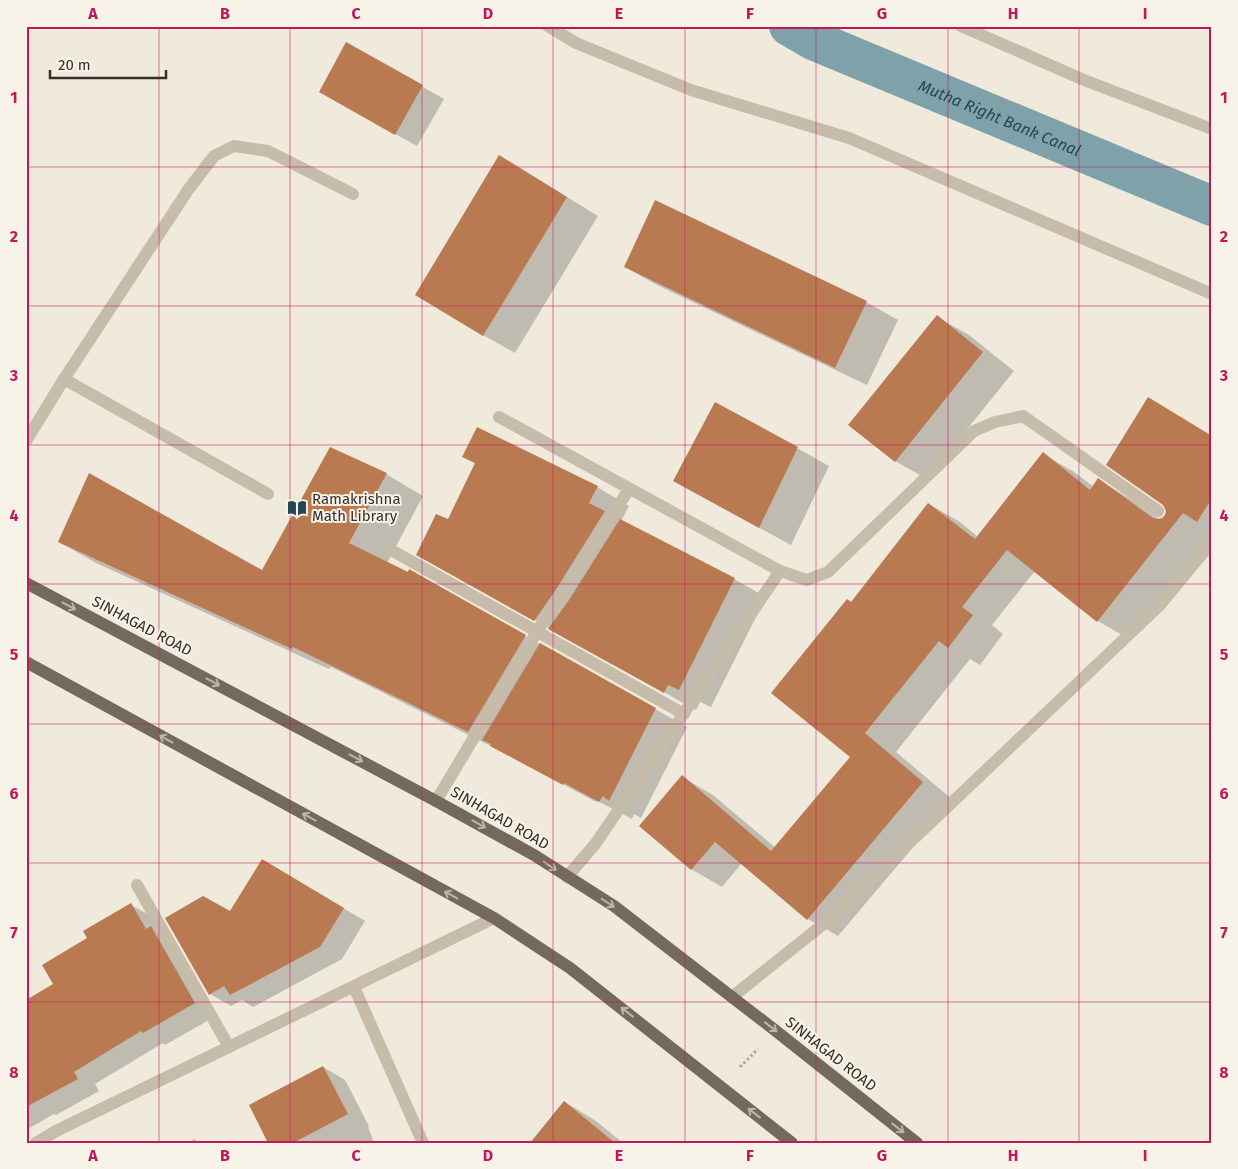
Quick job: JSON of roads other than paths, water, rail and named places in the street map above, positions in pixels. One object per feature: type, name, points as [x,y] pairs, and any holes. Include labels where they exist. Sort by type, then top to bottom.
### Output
[{"type":"main road","name":"SINHAGAD ROAD","points":[[26,583],[534,855],[614,906],[917,1143]]},
{"type":"main road","points":[[26,662],[494,918],[570,968],[792,1143]]},
{"type":"street","points":[[548,26],[576,43],[691,90],[850,138],[1212,294]]},
{"type":"street","points":[[961,26],[1084,80],[1212,129]]},
{"type":"street","points":[[26,441],[64,379],[188,190],[214,156],[234,146],[268,151],[353,194]]},
{"type":"street","points":[[64,379],[268,494]]},
{"type":"street","points":[[499,418],[780,571],[806,580],[828,572],[974,431],[995,422],[1023,416],[1158,511]]},
{"type":"street","points":[[436,801],[544,620],[562,596],[629,489]]},
{"type":"street","points":[[732,997],[826,922],[1160,605],[1212,542]]},
{"type":"street","points":[[391,550],[684,714]]},
{"type":"street","points":[[567,877],[596,843],[780,571]]},
{"type":"street","points":[[137,885],[229,1047]]},
{"type":"street","points":[[36,1143],[59,1137],[229,1047],[494,918]]},
{"type":"street","points":[[354,986],[423,1143]]},
{"type":"waterway","name":"Mutha Right Bank Canal","points":[[789,26],[813,40],[1212,206]]},
{"type":"place","name":"Ramakrishna Math Library","points":[[297,508]]}]
